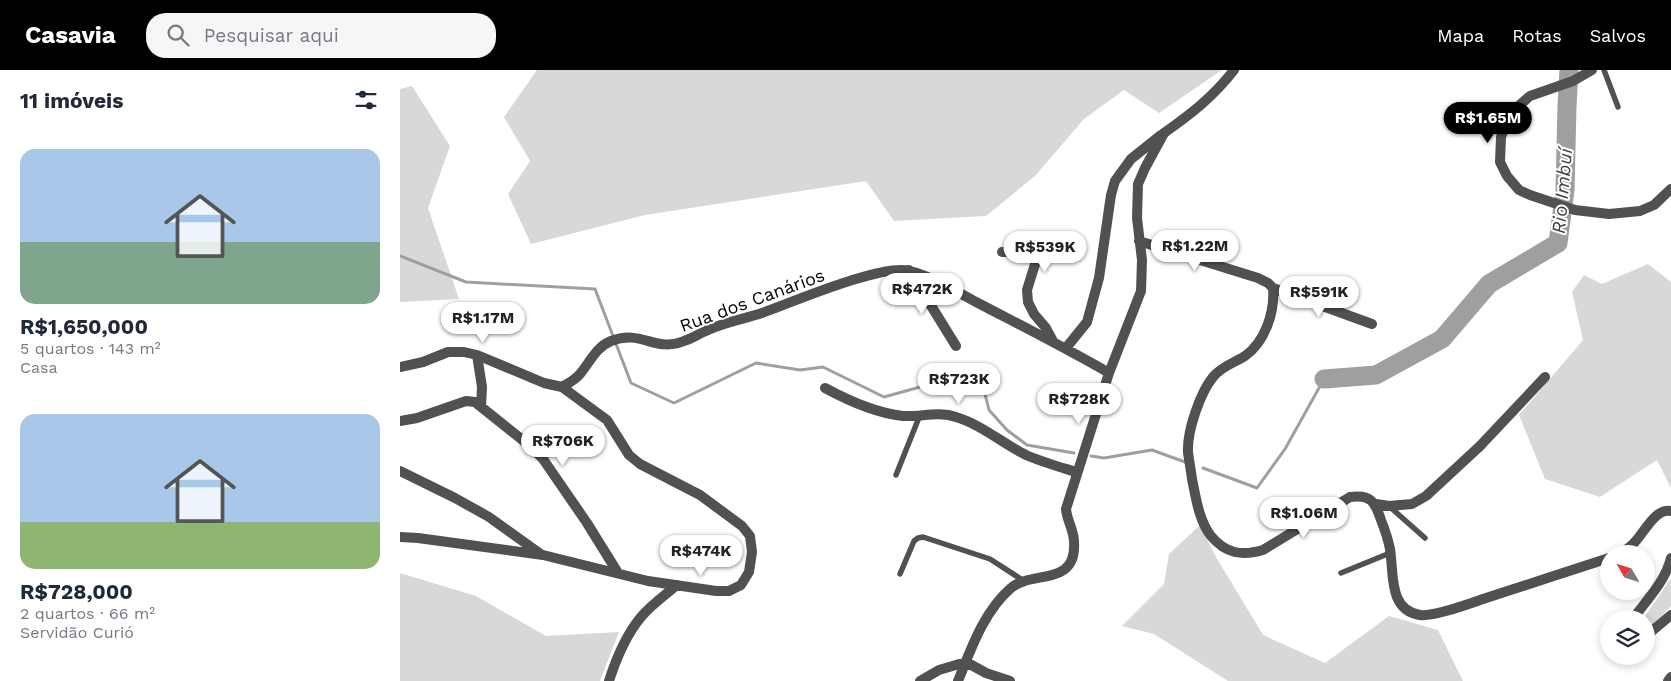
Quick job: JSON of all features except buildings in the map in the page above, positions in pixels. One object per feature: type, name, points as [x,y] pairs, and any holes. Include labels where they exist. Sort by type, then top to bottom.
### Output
[{"type":"street","points":[[1066,348],[1087,322],[1099,278],[1111,195],[1116,181],[1131,159],[1196,110],[1220,89],[1234,70]]},
{"type":"street","points":[[1592,70],[1573,81],[1559,84],[1530,96],[1514,110],[1507,121],[1501,137],[1500,162],[1507,176],[1519,190],[1574,210],[1609,214],[1640,211],[1654,205],[1671,189]]},
{"type":"street","points":[[958,681],[991,612],[1002,596],[1012,587],[1024,581],[1048,577],[1066,569],[1074,552],[1074,540],[1066,508],[1108,373],[1141,290],[1142,260],[1137,218],[1138,184],[1164,133]]},
{"type":"street","points":[[1139,241],[1258,278],[1273,288],[1372,324]]},
{"type":"street","points":[[1002,252],[1026,252],[1035,257],[1036,261],[1027,290],[1028,302],[1053,341]]},
{"type":"street","points":[[909,270],[956,346]]},
{"type":"street","name":"Rua dos Canários","points":[[562,387],[572,382],[597,352],[612,341],[632,336],[671,346],[708,330],[854,280],[882,272],[909,270],[1053,341],[1108,373]]},
{"type":"street","points":[[1273,288],[1272,312],[1260,340],[1253,350],[1221,369],[1212,378],[1204,393],[1190,432],[1188,451],[1196,497],[1203,523],[1212,537],[1227,549],[1238,553],[1249,554],[1263,550],[1350,497],[1362,495],[1376,504],[1389,506],[1412,504],[1426,496],[1511,416],[1545,377]]},
{"type":"street","points":[[400,367],[423,362],[448,352],[477,355],[544,382],[562,387],[608,420],[629,455],[640,464],[700,495],[733,518],[750,536],[752,552],[748,572],[740,585],[729,591],[716,591],[648,581],[543,555],[400,537]]},
{"type":"street","points":[[477,355],[482,387],[481,407]]},
{"type":"street","points":[[825,388],[864,407],[904,416],[938,414],[954,416],[970,422],[1026,455],[1076,472]]},
{"type":"street","points":[[400,421],[417,418],[466,401],[475,402],[530,446],[543,460],[587,523],[618,573]]},
{"type":"street","points":[[400,471],[489,517],[543,555]]},
{"type":"street","points":[[1376,504],[1390,553],[1394,592],[1399,603],[1407,610],[1421,615],[1454,609],[1600,561]]},
{"type":"street","points":[[1632,545],[1658,515],[1666,510],[1671,511]]},
{"type":"street","points":[[1640,610],[1661,581],[1671,558]]},
{"type":"street","points":[[609,681],[618,656],[641,616],[677,585]]},
{"type":"street","points":[[1655,628],[1671,615]]},
{"type":"street","points":[[920,681],[939,670],[966,662],[986,673],[1010,681]]},
{"type":"street","points":[[1668,681],[1671,677]]},
{"type":"lane","points":[[1604,70],[1618,107]]},
{"type":"lane","points":[[896,475],[920,415]]},
{"type":"lane","points":[[1389,506],[1425,538]]},
{"type":"lane","points":[[900,574],[914,542],[918,538],[923,537],[990,559],[1024,581]]},
{"type":"lane","points":[[1342,573],[1390,553]]},
{"type":"shaded area","points":[[537,70],[1222,70],[1159,113],[1124,90],[1084,119],[1035,176],[986,216],[894,221],[866,181],[645,215],[531,244],[508,194],[530,161],[504,117]]},
{"type":"shaded area","points":[[412,86],[450,146],[428,208],[459,299],[400,302],[400,89]]},
{"type":"shaded area","points":[[1648,264],[1671,282],[1671,488],[1657,460],[1600,497],[1545,479],[1519,415],[1583,340],[1572,292],[1584,275],[1602,284]]},
{"type":"shaded area","points":[[1200,525],[1216,557],[1263,635],[1325,663],[1389,616],[1438,630],[1463,681],[1228,681],[1154,634],[1122,626],[1164,584],[1169,554]]},
{"type":"shaded area","points":[[400,573],[476,596],[546,636],[619,632],[600,681],[400,681]]},
{"type":"shaded area","points":[[1671,578],[1671,606],[1655,623],[1655,610],[1649,610]]},
{"type":"waterway","name":"Rio Imbuí","points":[[1324,379],[1376,375],[1442,339],[1489,284],[1558,243],[1565,190],[1569,70]]},
{"type":"waterway","points":[[400,256],[466,282],[595,289],[631,383],[674,403],[756,363],[800,370],[823,367],[884,397],[948,380],[984,390],[989,410],[1007,430],[1027,445],[1074,453]]},
{"type":"waterway","points":[[1203,468],[1257,488],[1285,449],[1324,379]]},
{"type":"waterway","points":[[1091,456],[1104,458],[1152,450],[1185,462]]}]
